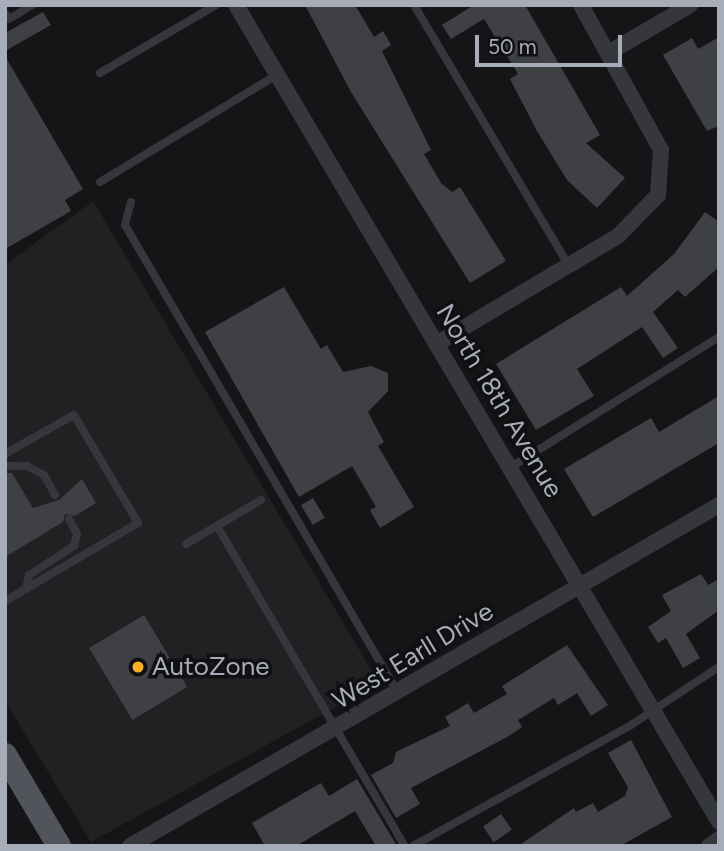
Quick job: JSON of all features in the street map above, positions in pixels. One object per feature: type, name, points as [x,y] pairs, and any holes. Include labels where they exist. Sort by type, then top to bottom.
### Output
[{"type":"main road","points":[[5,755],[59,846]]},
{"type":"street","name":"North 18th Avenue","points":[[236,5],[719,822]]},
{"type":"street","points":[[436,344],[618,236],[658,195],[661,150],[610,52],[581,5]]},
{"type":"street","points":[[610,52],[690,5]]},
{"type":"street","name":"West Earll Drive","points":[[131,846],[719,505]]},
{"type":"street","points":[[709,846],[719,839]]},
{"type":"lane","points":[[5,13],[9,19],[32,5]]},
{"type":"lane","points":[[100,73],[216,5]]},
{"type":"lane","points":[[414,5],[569,266]]},
{"type":"lane","points":[[100,182],[277,75]]},
{"type":"lane","points":[[131,202],[125,225],[398,693]]},
{"type":"lane","points":[[511,467],[719,337]]},
{"type":"lane","points":[[5,454],[74,415],[138,523],[5,601]]},
{"type":"lane","points":[[5,466],[44,475],[55,495]]},
{"type":"lane","points":[[187,544],[261,500]]},
{"type":"lane","points":[[26,589],[29,576],[74,546],[77,534],[69,519]]},
{"type":"lane","points":[[217,526],[405,846]]},
{"type":"lane","points":[[413,846],[652,710],[719,667]]},
{"type":"shaded area","points":[[93,201],[379,683],[91,842],[5,701],[5,265]]},
{"type":"building","points":[[305,5],[355,5],[374,37],[383,31],[391,45],[382,51],[431,150],[424,154],[441,183],[452,192],[460,187],[506,261],[470,283],[351,92]]},
{"type":"building","points":[[474,5],[525,5],[600,135],[586,143],[625,178],[597,208],[567,180],[537,131],[510,79],[518,74],[484,19],[451,39],[442,25]]},
{"type":"building","points":[[43,12],[51,25],[5,51],[5,33]]},
{"type":"building","points":[[719,37],[719,126],[707,131],[663,55],[692,38],[698,49]]},
{"type":"building","points":[[5,56],[83,189],[65,200],[71,211],[5,249]]},
{"type":"building","points":[[705,212],[719,222],[719,267],[685,297],[678,290],[653,312],[678,348],[663,358],[642,327],[577,369],[594,396],[536,430],[496,364],[621,287],[627,296],[674,254]]},
{"type":"building","points":[[284,287],[321,349],[327,345],[343,372],[371,366],[388,373],[388,391],[368,412],[384,442],[378,446],[414,507],[380,528],[370,510],[376,507],[352,466],[299,497],[205,332]]},
{"type":"building","points":[[719,396],[719,443],[593,517],[564,469],[651,418],[659,432]]},
{"type":"building","points":[[5,473],[12,473],[33,508],[59,500],[82,479],[96,503],[75,516],[65,514],[63,522],[5,557]]},
{"type":"building","points":[[313,498],[325,518],[313,525],[301,505]]},
{"type":"building","points":[[701,574],[708,585],[719,579],[719,610],[686,634],[700,658],[683,668],[666,638],[658,643],[648,627],[671,611],[662,595]]},
{"type":"building","name":"AutoZone","points":[[144,615],[187,687],[132,720],[89,648]]},
{"type":"building","points":[[567,645],[608,705],[591,716],[577,693],[558,705],[554,698],[518,720],[522,727],[509,736],[411,788],[420,804],[396,818],[371,775],[393,763],[396,752],[450,726],[445,717],[468,703],[474,713],[507,694],[502,686]]},
{"type":"building","points":[[631,740],[672,817],[620,846],[518,846],[574,808],[576,812],[593,803],[598,812],[625,796],[628,787],[608,753]]},
{"type":"building","points":[[357,779],[397,846],[376,846],[355,811],[296,846],[265,846],[252,823],[321,783],[329,796]]},
{"type":"building","points":[[501,814],[512,830],[494,842],[483,827]]},
{"type":"place","name":"AutoZone","points":[[138,667]]}]
